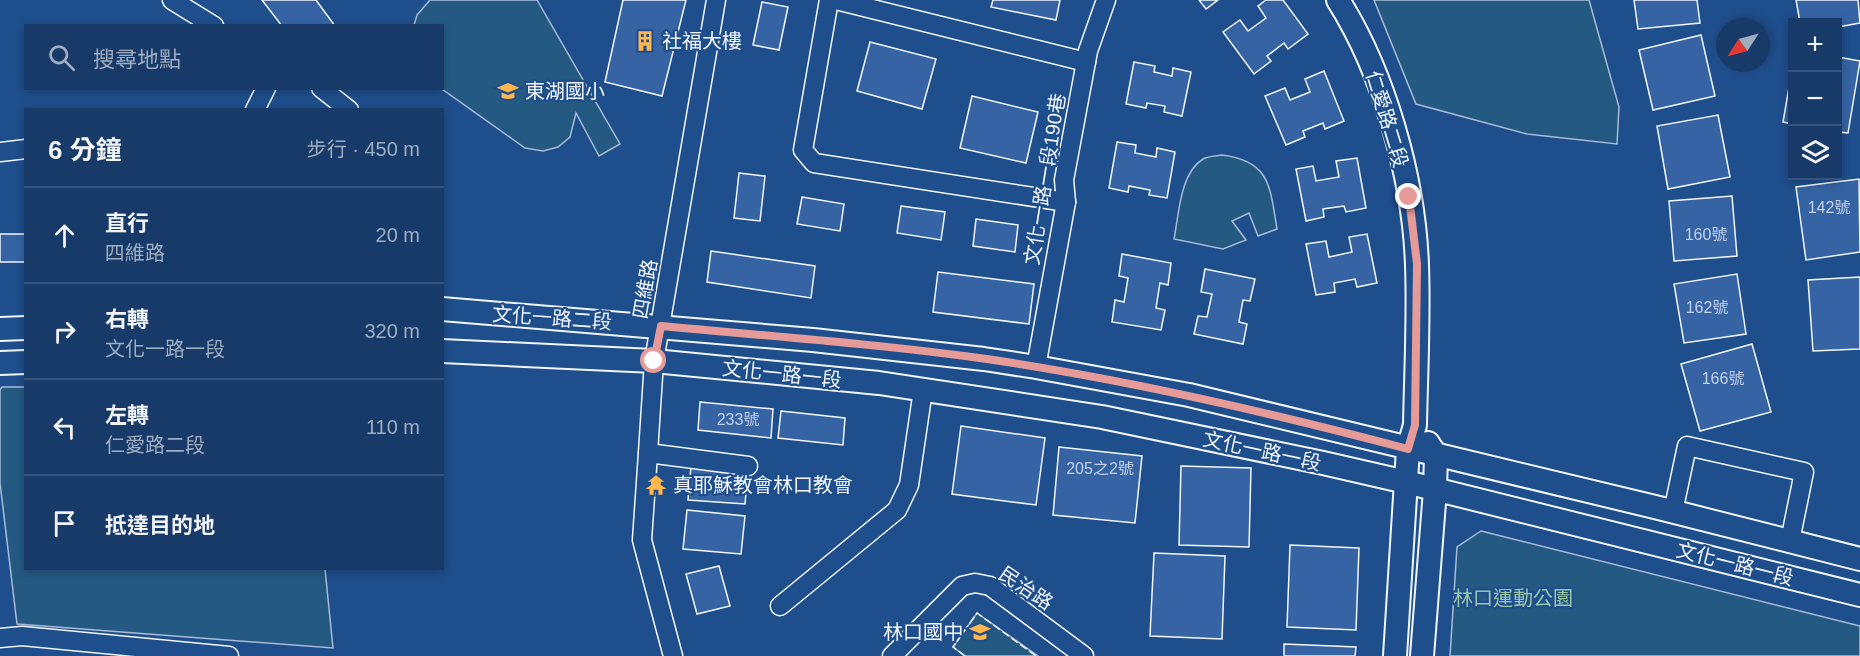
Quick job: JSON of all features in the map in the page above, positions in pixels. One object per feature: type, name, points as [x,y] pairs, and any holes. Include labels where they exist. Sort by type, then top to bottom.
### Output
[{"type":"main road","name":"仁愛路二段","points":[[1338,0],[1366,53],[1399,147],[1409,197],[1417,264],[1415,425],[1408,449],[1395,656]]},
{"type":"main road","name":"文化一路二段","points":[[444,309],[661,326]]},
{"type":"main road","name":"文化一路一段","points":[[661,326],[984,359],[1189,395],[1860,559]]},
{"type":"main road","points":[[0,329],[24,328]]},
{"type":"main road","name":"文化一路二段","points":[[444,351],[654,361]]},
{"type":"main road","name":"文化一路一段","points":[[654,361],[879,383],[1102,417],[1406,482],[1860,595]]},
{"type":"main road","points":[[0,363],[24,362]]},
{"type":"main road","points":[[1415,425],[1436,455],[1436,490],[1422,656]]},
{"type":"street","points":[[172,0],[199,7],[212,24]]},
{"type":"street","name":"四維路","points":[[673,656],[642,540],[654,361],[716,0]]},
{"type":"street","points":[[829,0],[803,150],[814,163],[1066,202]]},
{"type":"street","points":[[836,0],[1086,62]]},
{"type":"street","name":"文化一路一段190巷","points":[[1036,367],[1066,202],[1064,180],[1088,51],[1106,0]]},
{"type":"street","points":[[256,108],[265,90]]},
{"type":"street","points":[[324,90],[346,108]]},
{"type":"street","points":[[0,152],[24,149]]},
{"type":"street","points":[[780,606],[897,510],[909,485],[923,390]]},
{"type":"street","points":[[1673,512],[1687,446],[1804,472],[1790,541]]},
{"type":"street","points":[[648,453],[748,466]]},
{"type":"street","name":"民治路","points":[[892,656],[962,586],[975,583],[990,586],[1084,656]]},
{"type":"street","points":[[0,638],[22,636],[229,656]]},
{"type":"green space","points":[[430,0],[537,0],[620,144],[599,156],[576,113],[570,137],[558,147],[543,151],[525,148],[443,90],[444,24],[414,24],[417,15]]},
{"type":"green space","points":[[1374,0],[1589,0],[1619,107],[1617,144],[1527,134],[1416,104]]},
{"type":"green space","points":[[1222,155],[1238,158],[1259,170],[1269,189],[1277,229],[1258,236],[1249,213],[1232,221],[1246,240],[1223,249],[1174,239],[1182,195],[1189,174],[1203,159]]},
{"type":"green space","points":[[2,387],[24,387],[24,570],[325,570],[333,648],[17,624],[0,483],[0,390]]},
{"type":"green space","name":"林口運動公園","points":[[1481,531],[1860,626],[1860,656],[1450,656],[1457,547]]},
{"type":"green space","name":"林口國中","points":[[977,613],[1038,656],[965,656],[953,647]]},
{"type":"building","points":[[262,0],[316,0],[334,24],[280,24]]},
{"type":"building","name":"社福大樓","points":[[623,0],[686,0],[662,96],[605,82]]},
{"type":"building","points":[[993,0],[1060,0],[1056,20],[991,7]]},
{"type":"building","points":[[1199,0],[1218,0],[1206,9]]},
{"type":"building","points":[[1266,0],[1283,0],[1308,34],[1288,49],[1284,43],[1267,56],[1271,61],[1254,74],[1223,32],[1240,20],[1248,31],[1266,18],[1258,6]]},
{"type":"building","points":[[1634,0],[1697,0],[1700,23],[1638,29]]},
{"type":"building","points":[[1796,0],[1858,0],[1860,23],[1842,26],[1842,18],[1799,18]]},
{"type":"building","points":[[762,2],[788,7],[779,50],[753,45]]},
{"type":"building","points":[[1701,35],[1715,96],[1653,110],[1639,50]]},
{"type":"building","points":[[870,42],[936,59],[922,109],[857,91]]},
{"type":"building","points":[[1842,58],[1860,61],[1848,133],[1842,132]]},
{"type":"building","points":[[1134,62],[1155,66],[1154,72],[1172,76],[1173,68],[1191,72],[1182,116],[1164,112],[1165,106],[1147,103],[1146,108],[1126,104]]},
{"type":"building","points":[[1324,71],[1344,121],[1325,129],[1323,123],[1303,131],[1305,137],[1286,145],[1265,96],[1285,88],[1290,100],[1310,92],[1305,79]]},
{"type":"building","points":[[1788,93],[1788,123],[1783,122]]},
{"type":"building","points":[[972,96],[1038,112],[1026,163],[960,148]]},
{"type":"building","points":[[1718,115],[1730,177],[1668,189],[1657,126]]},
{"type":"building","points":[[1117,142],[1136,145],[1135,153],[1156,157],[1157,148],[1175,152],[1167,198],[1149,195],[1150,190],[1129,186],[1128,192],[1109,188]]},
{"type":"building","points":[[1357,158],[1366,208],[1346,212],[1344,206],[1323,209],[1324,217],[1306,221],[1296,169],[1313,166],[1316,181],[1339,177],[1336,161]]},
{"type":"building","points":[[739,173],[765,176],[760,221],[734,218]]},
{"type":"building","points":[[1859,179],[1860,252],[1806,260],[1796,187]]},
{"type":"building","points":[[1732,196],[1737,256],[1674,261],[1669,201]]},
{"type":"building","points":[[802,197],[844,204],[840,231],[797,224]]},
{"type":"building","points":[[901,206],[945,212],[941,240],[897,233]]},
{"type":"building","points":[[976,219],[1018,225],[1015,252],[973,246]]},
{"type":"building","points":[[0,234],[24,234],[24,262],[0,262]]},
{"type":"building","points":[[1367,234],[1377,283],[1357,287],[1355,279],[1334,283],[1335,292],[1316,295],[1306,244],[1326,241],[1329,257],[1352,252],[1349,237]]},
{"type":"building","points":[[711,251],[815,266],[811,298],[707,282]]},
{"type":"building","points":[[1122,254],[1171,263],[1168,285],[1160,283],[1156,308],[1165,310],[1161,330],[1112,322],[1115,300],[1124,302],[1128,278],[1119,276]]},
{"type":"building","points":[[1205,269],[1255,279],[1250,301],[1243,300],[1239,322],[1247,324],[1243,344],[1194,334],[1198,316],[1207,317],[1212,294],[1201,292]]},
{"type":"building","points":[[938,272],[1034,284],[1029,324],[933,312]]},
{"type":"building","points":[[1737,274],[1746,334],[1684,343],[1674,284]]},
{"type":"building","points":[[1860,277],[1860,349],[1813,351],[1808,280]]},
{"type":"building","points":[[1752,344],[1771,412],[1700,431],[1681,364]]},
{"type":"building","points":[[700,402],[773,409],[771,438],[698,430]]},
{"type":"building","points":[[781,411],[845,418],[843,445],[778,438]]},
{"type":"building","points":[[961,426],[1045,438],[1036,505],[952,494]]},
{"type":"building","points":[[1059,447],[1142,456],[1135,523],[1053,515]]},
{"type":"building","points":[[691,466],[748,471],[745,504],[688,500]]},
{"type":"building","points":[[1181,466],[1251,468],[1249,547],[1179,545]]},
{"type":"building","points":[[687,510],[745,516],[741,554],[683,549]]},
{"type":"building","points":[[1290,545],[1359,548],[1356,630],[1287,627]]},
{"type":"building","points":[[1154,553],[1225,556],[1222,639],[1150,636]]},
{"type":"building","points":[[719,566],[730,606],[697,614],[686,574]]},
{"type":"building","points":[[1284,644],[1356,647],[1355,656],[1284,656]]},
{"type":"fence","points":[[965,656],[953,647],[977,613],[1036,656]]},
{"type":"place","name":"社福大樓","points":[[645,41]]},
{"type":"place","name":"東湖國小","points":[[508,91]]},
{"type":"place","name":"真耶穌教會林口教會","points":[[656,485]]},
{"type":"place","name":"林口國中","points":[[980,632]]},
{"type":"route","points":[[654,361],[661,326],[984,359],[1189,395],[1408,449],[1415,425],[1417,264],[1409,197]]}]
